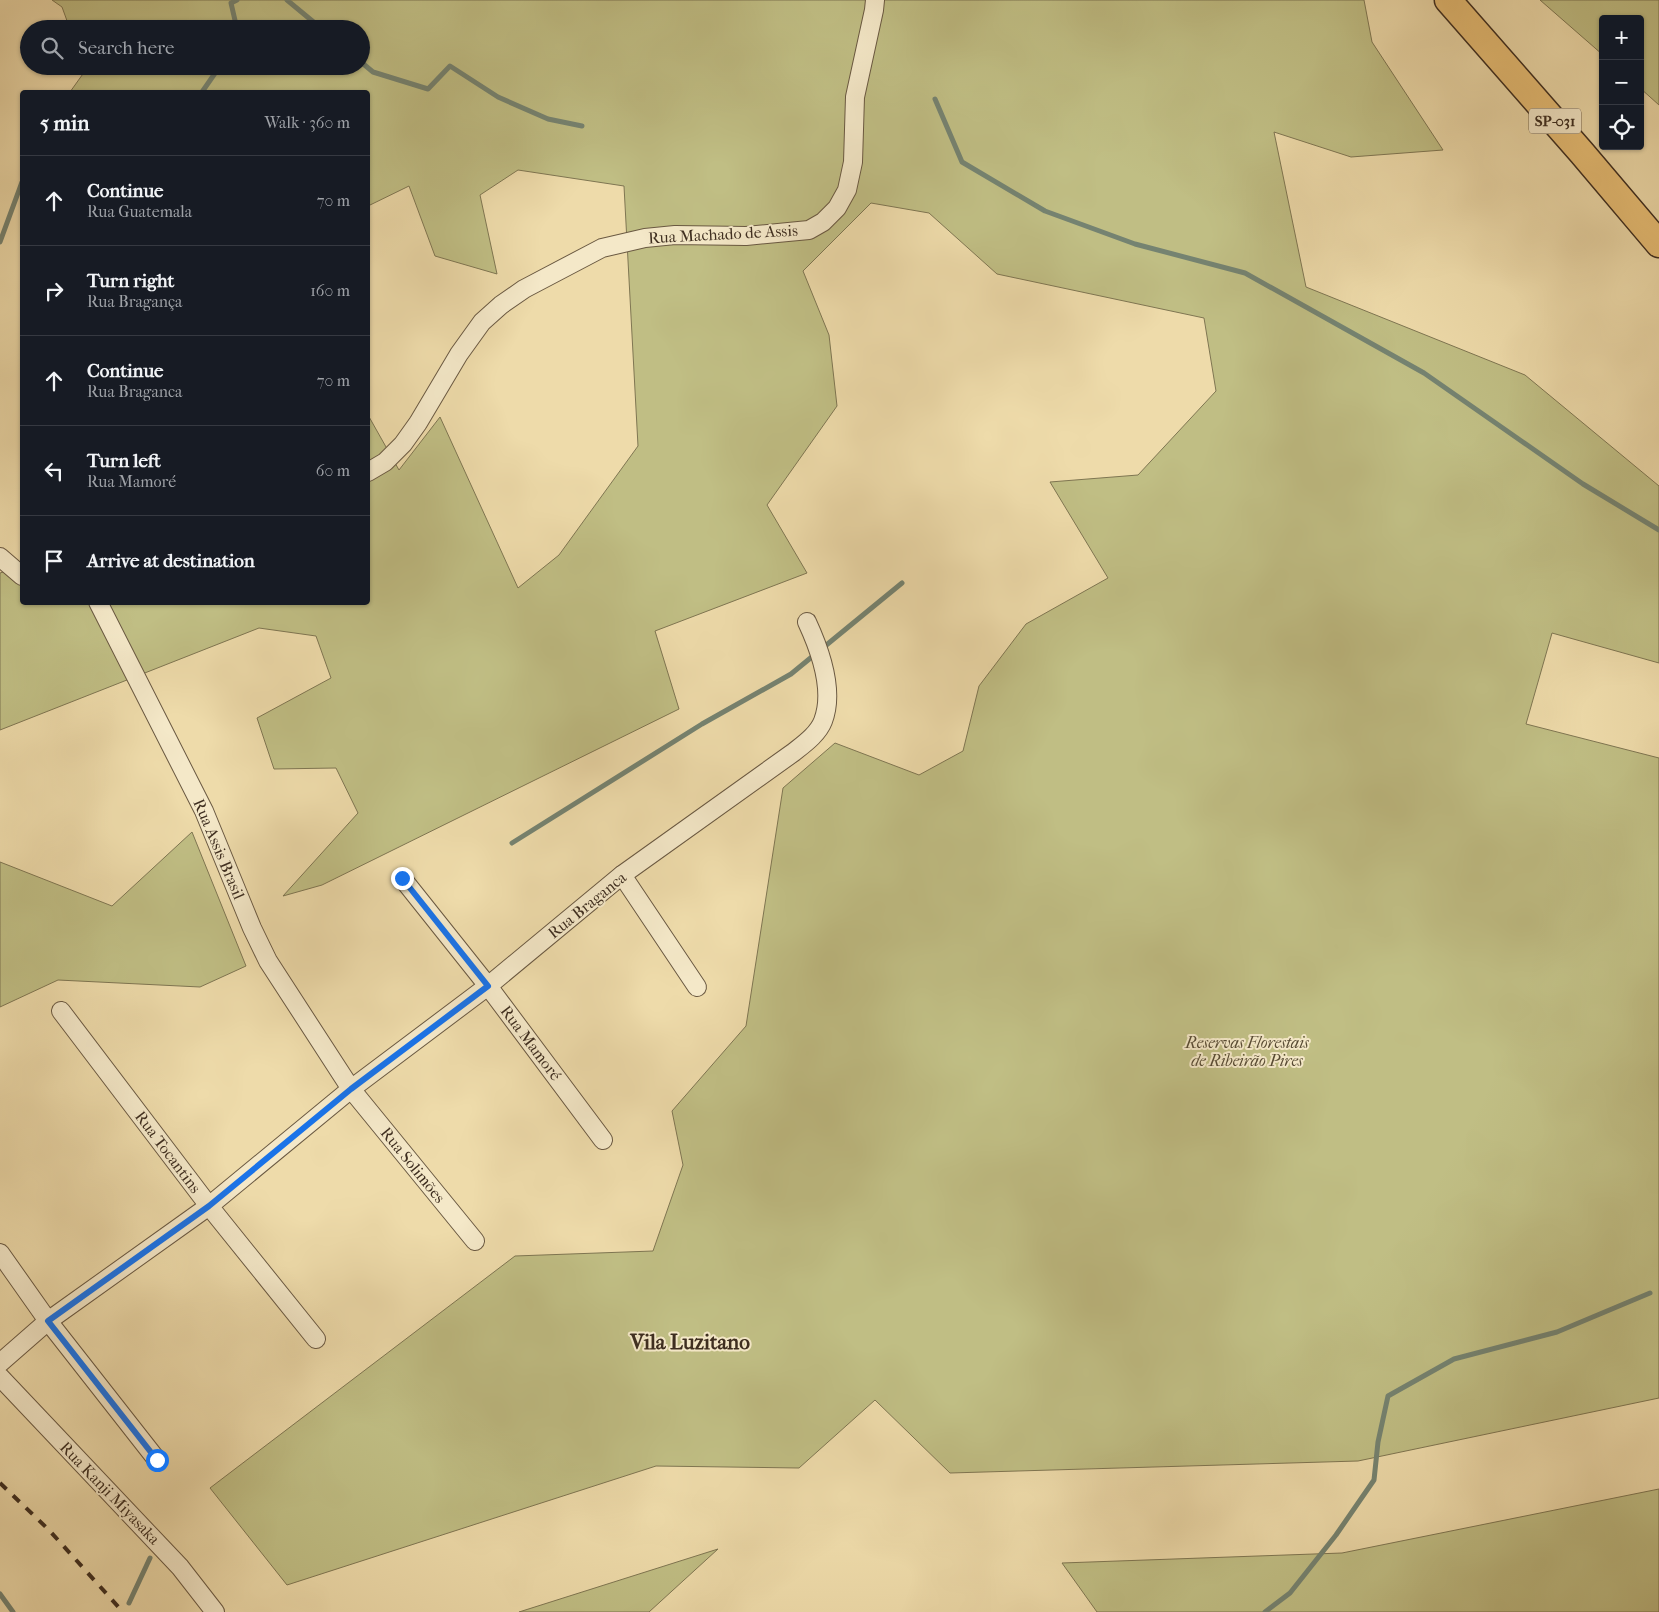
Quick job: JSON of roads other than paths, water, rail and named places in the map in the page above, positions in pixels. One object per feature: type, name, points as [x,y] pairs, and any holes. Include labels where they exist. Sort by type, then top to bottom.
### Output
[{"type":"highway","name":"SP-031","points":[[1448,0],[1659,244]]},
{"type":"street","name":"Rua Machado de Assis","points":[[370,471],[385,462],[403,444],[418,423],[459,354],[482,322],[524,288],[602,248],[644,238],[675,235],[746,236],[809,230],[823,222],[838,208],[847,190],[853,162],[855,97],[875,0]]},
{"type":"street","points":[[0,557],[20,574]]},
{"type":"street","name":"Rua Assis Brasil","points":[[100,605],[204,811],[252,928],[268,961],[351,1089]]},
{"type":"street","name":"Rua Braganca","points":[[0,1363],[48,1321],[209,1206],[351,1089],[488,986],[622,875],[794,752],[812,736],[823,722],[827,705],[827,690],[819,648],[807,622]]},
{"type":"street","points":[[622,875],[697,987]]},
{"type":"street","name":"Rua Mamoré","points":[[402,878],[488,986],[603,1140]]},
{"type":"street","name":"Rua Tocantins","points":[[61,1011],[209,1206],[316,1338]]},
{"type":"street","name":"Rua Solimões","points":[[351,1089],[475,1241]]},
{"type":"street","points":[[0,1253],[48,1321],[157,1460]]},
{"type":"street","name":"Rua Kanji Miyasaka","points":[[0,1377],[180,1566],[215,1612]]},
{"type":"waterway","points":[[235,20],[231,3],[237,0]]},
{"type":"waterway","points":[[287,0],[311,20]]},
{"type":"waterway","points":[[370,70],[428,89],[450,66],[498,97],[548,119],[582,126]]},
{"type":"waterway","points":[[203,90],[214,75]]},
{"type":"waterway","points":[[935,99],[962,162],[1045,211],[1135,244],[1245,273],[1424,373],[1583,484],[1659,530]]},
{"type":"waterway","points":[[0,242],[20,187]]},
{"type":"waterway","points":[[512,843],[702,724],[791,674],[902,583]]},
{"type":"waterway","points":[[1265,1612],[1290,1593],[1336,1535],[1374,1480],[1378,1442],[1388,1396],[1454,1359],[1557,1332],[1650,1293]]},
{"type":"waterway","points":[[129,1603],[150,1558]]},
{"type":"waterway","points":[[0,1594],[13,1612]]},
{"type":"railway","points":[[0,1483],[49,1530],[123,1612]]},
{"type":"district","name":"Vila Luzitano","points":[[690,1342]]},
{"type":"park label","name":"Reservas Florestais de Ribeirão Pires","points":[[1247,1051]]}]
